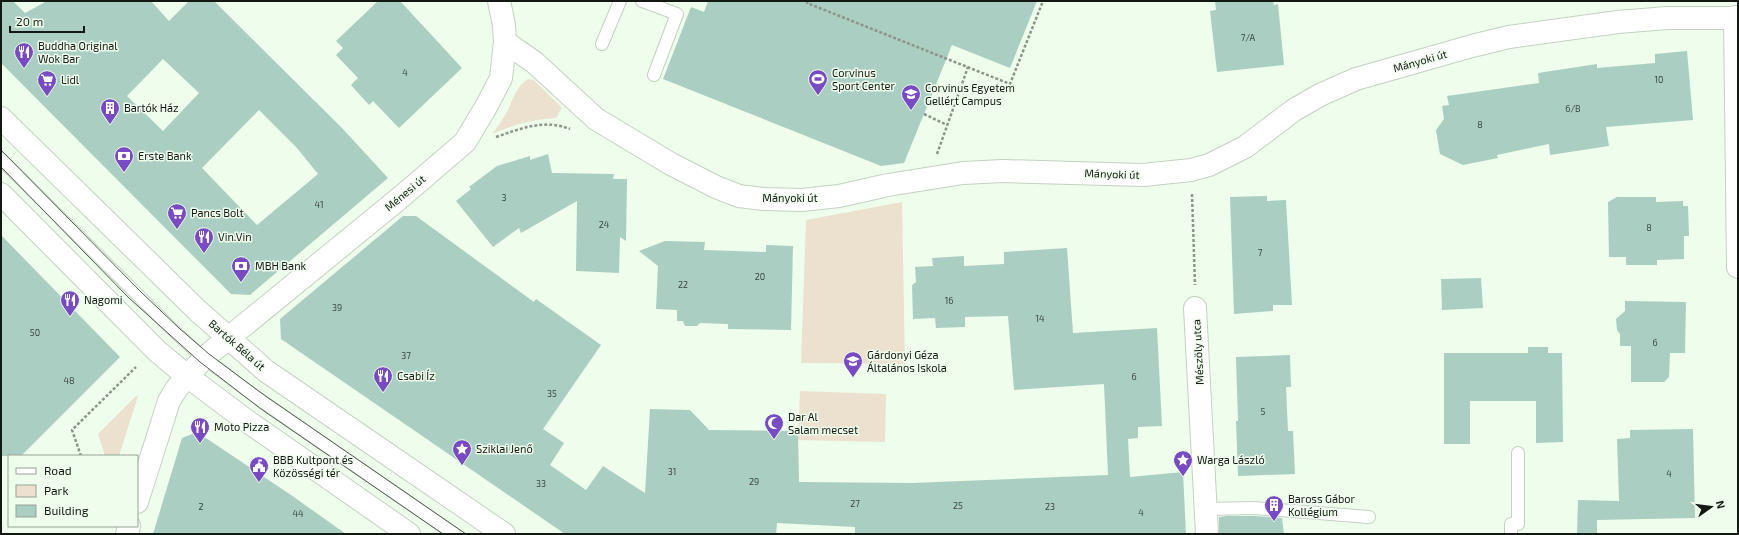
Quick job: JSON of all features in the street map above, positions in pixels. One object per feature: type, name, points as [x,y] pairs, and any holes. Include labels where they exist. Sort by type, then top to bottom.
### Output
[{"type":"street","name":"Ménesi út","points":[[138,499],[169,401],[187,376],[204,358],[227,338],[329,256],[465,142],[501,78],[505,42],[504,25],[499,1]]},
{"type":"street","name":"Mányoki út","points":[[505,42],[534,62],[596,119],[671,164],[716,187],[739,196],[764,199],[802,200],[838,196],[888,185],[936,177],[1003,171],[1143,175],[1191,170],[1209,165],[1245,147],[1294,110],[1320,95],[1356,79],[1472,46],[1509,37],[1618,22],[1667,18],[1737,17]]},
{"type":"street","points":[[1737,17],[1738,267]]},
{"type":"street","name":"Bartók Béla út","points":[[1,118],[227,338],[266,371],[504,534]]},
{"type":"street","points":[[1,194],[157,351],[187,376],[247,421],[409,534]]},
{"type":"street","name":"Mészöly utca","points":[[1195,308],[1207,534]]},
{"type":"lane","points":[[602,44],[620,1]]},
{"type":"lane","points":[[642,1],[677,14],[654,75]]},
{"type":"lane","points":[[1,159],[176,333],[204,358],[249,392],[454,534]]},
{"type":"lane","points":[[1511,534],[1511,524],[1518,524],[1518,453]]},
{"type":"lane","points":[[1206,509],[1254,508],[1369,517]]},
{"type":"path","points":[[808,1],[807,3],[1010,84],[1043,1]]},
{"type":"path","points":[[924,114],[948,125],[968,67]]},
{"type":"path","points":[[497,137],[523,128],[557,124]]},
{"type":"path","name":"Mészöly utca","points":[[1191,170],[1195,308]]},
{"type":"path","points":[[81,455],[72,430],[136,367]]},
{"type":"green space","points":[[528,79],[534,80],[562,108],[556,118],[524,123],[492,134],[508,110],[518,89]]},
{"type":"green space","points":[[902,202],[905,364],[801,363],[806,220]]},
{"type":"green space","points":[[800,391],[886,394],[885,442],[798,440]]},
{"type":"green space","points":[[136,396],[138,396],[119,455],[105,455],[98,434]]},
{"type":"building","name":"Bartók Ház","points":[[1,1],[13,1],[25,13],[47,1],[151,1],[169,21],[189,1],[214,1],[342,128],[388,178],[250,295],[231,294],[1,63]],"holes":[[[163,59],[199,93],[163,131],[127,96]],[[259,110],[297,148],[318,174],[257,225],[202,168]]]},
{"type":"building","points":[[378,1],[400,1],[462,68],[399,128],[373,101],[369,105],[351,85],[358,78],[336,55],[343,48],[336,41]]},
{"type":"building","name":"Corvinus Sport Center","points":[[708,1],[1037,1],[1010,68],[952,45],[904,163],[881,166],[663,79],[691,7],[704,12]]},
{"type":"building","points":[[1215,1],[1273,1],[1274,5],[1278,4],[1284,65],[1217,72],[1210,11],[1216,10]]},
{"type":"building","points":[[1687,51],[1693,120],[1606,127],[1609,146],[1550,155],[1549,144],[1497,155],[1498,158],[1463,165],[1440,154],[1436,130],[1444,119],[1442,106],[1449,105],[1447,96],[1539,83],[1538,73],[1597,64],[1597,68],[1655,63],[1655,54]]},
{"type":"building","points":[[548,154],[552,173],[614,174],[613,179],[627,179],[626,241],[620,237],[619,273],[576,271],[577,201],[521,233],[519,228],[493,247],[456,201],[471,189],[469,187],[497,166],[530,156],[530,160]]},
{"type":"building","points":[[1267,196],[1267,201],[1286,200],[1292,305],[1273,305],[1273,311],[1234,314],[1230,197]]},
{"type":"building","points":[[1617,197],[1656,197],[1656,202],[1683,201],[1683,206],[1688,206],[1689,236],[1684,236],[1684,259],[1657,260],[1657,265],[1626,265],[1626,257],[1609,257],[1608,202]]},
{"type":"building","points":[[403,216],[416,216],[534,302],[536,299],[601,345],[543,429],[564,443],[550,465],[586,490],[603,466],[645,493],[650,409],[690,410],[709,430],[798,431],[799,482],[912,483],[1108,475],[1104,384],[1014,390],[1008,316],[965,317],[965,327],[936,328],[935,318],[913,319],[912,285],[916,282],[915,267],[933,266],[932,258],[964,256],[964,266],[1004,264],[1004,252],[1067,248],[1073,333],[1157,328],[1162,426],[1138,427],[1138,438],[1128,439],[1130,477],[1183,472],[1186,534],[855,534],[855,527],[777,523],[776,534],[565,534],[281,339],[280,319]]},
{"type":"building","points":[[1,235],[120,357],[22,455],[1,456]]},
{"type":"building","points":[[665,241],[705,242],[704,250],[766,252],[766,245],[793,246],[791,330],[728,329],[728,324],[700,323],[697,326],[685,326],[683,321],[677,321],[677,310],[656,309],[658,266],[639,251]]},
{"type":"building","points":[[1481,278],[1483,308],[1442,310],[1441,279]]},
{"type":"building","points":[[1625,301],[1686,302],[1685,353],[1670,353],[1669,377],[1664,382],[1631,382],[1631,346],[1620,346],[1620,334],[1617,330],[1616,319],[1625,311]]},
{"type":"building","points":[[1528,347],[1548,347],[1548,353],[1562,353],[1563,442],[1536,443],[1536,401],[1470,401],[1470,444],[1444,444],[1444,353],[1528,353]]},
{"type":"building","points":[[1290,355],[1291,387],[1286,387],[1288,431],[1293,431],[1295,474],[1238,476],[1236,357]]},
{"type":"building","points":[[1693,429],[1695,518],[1597,520],[1597,534],[1577,534],[1578,500],[1619,501],[1617,439],[1630,438],[1630,430]]},
{"type":"building","points":[[197,432],[346,534],[153,534],[182,438]]},
{"type":"building","points":[[1219,517],[1282,518],[1284,534],[1219,534]]},
{"type":"tram line","points":[[1,150],[141,292],[209,354],[264,395],[466,534]]},
{"type":"tram line","points":[[1,167],[129,298],[200,362],[261,409],[443,534]]},
{"type":"place","name":"Buddha Original Wok Bar","points":[[24,69]]},
{"type":"place","name":"Corvinus Sport Center","points":[[818,96]]},
{"type":"place","name":"Lidl","points":[[47,97]]},
{"type":"place","name":"Corvinus Egyetem Gellért Campus","points":[[911,111]]},
{"type":"place","name":"Bartók Ház","points":[[110,125]]},
{"type":"place","name":"Erste Bank","points":[[124,173]]},
{"type":"place","name":"Pancs Bolt","points":[[177,230]]},
{"type":"place","name":"Vin.Vin","points":[[204,254]]},
{"type":"place","name":"MBH Bank","points":[[241,283]]},
{"type":"place","name":"Nagomi","points":[[70,317]]},
{"type":"place","name":"Gárdonyi Géza Általános Iskola","points":[[853,378]]},
{"type":"place","name":"Csabi Íz","points":[[383,393]]},
{"type":"place","name":"Dar Al Salam mecset","points":[[774,440]]},
{"type":"place","name":"Moto Pizza","points":[[200,444]]},
{"type":"place","name":"Sziklai Jenő","points":[[462,466]]},
{"type":"place","name":"Warga László","points":[[1183,477]]},
{"type":"place","name":"BBB Kultpont és Közösségi tér","points":[[259,483]]},
{"type":"place","name":"Baross Gábor Kollégium","points":[[1274,522]]}]
